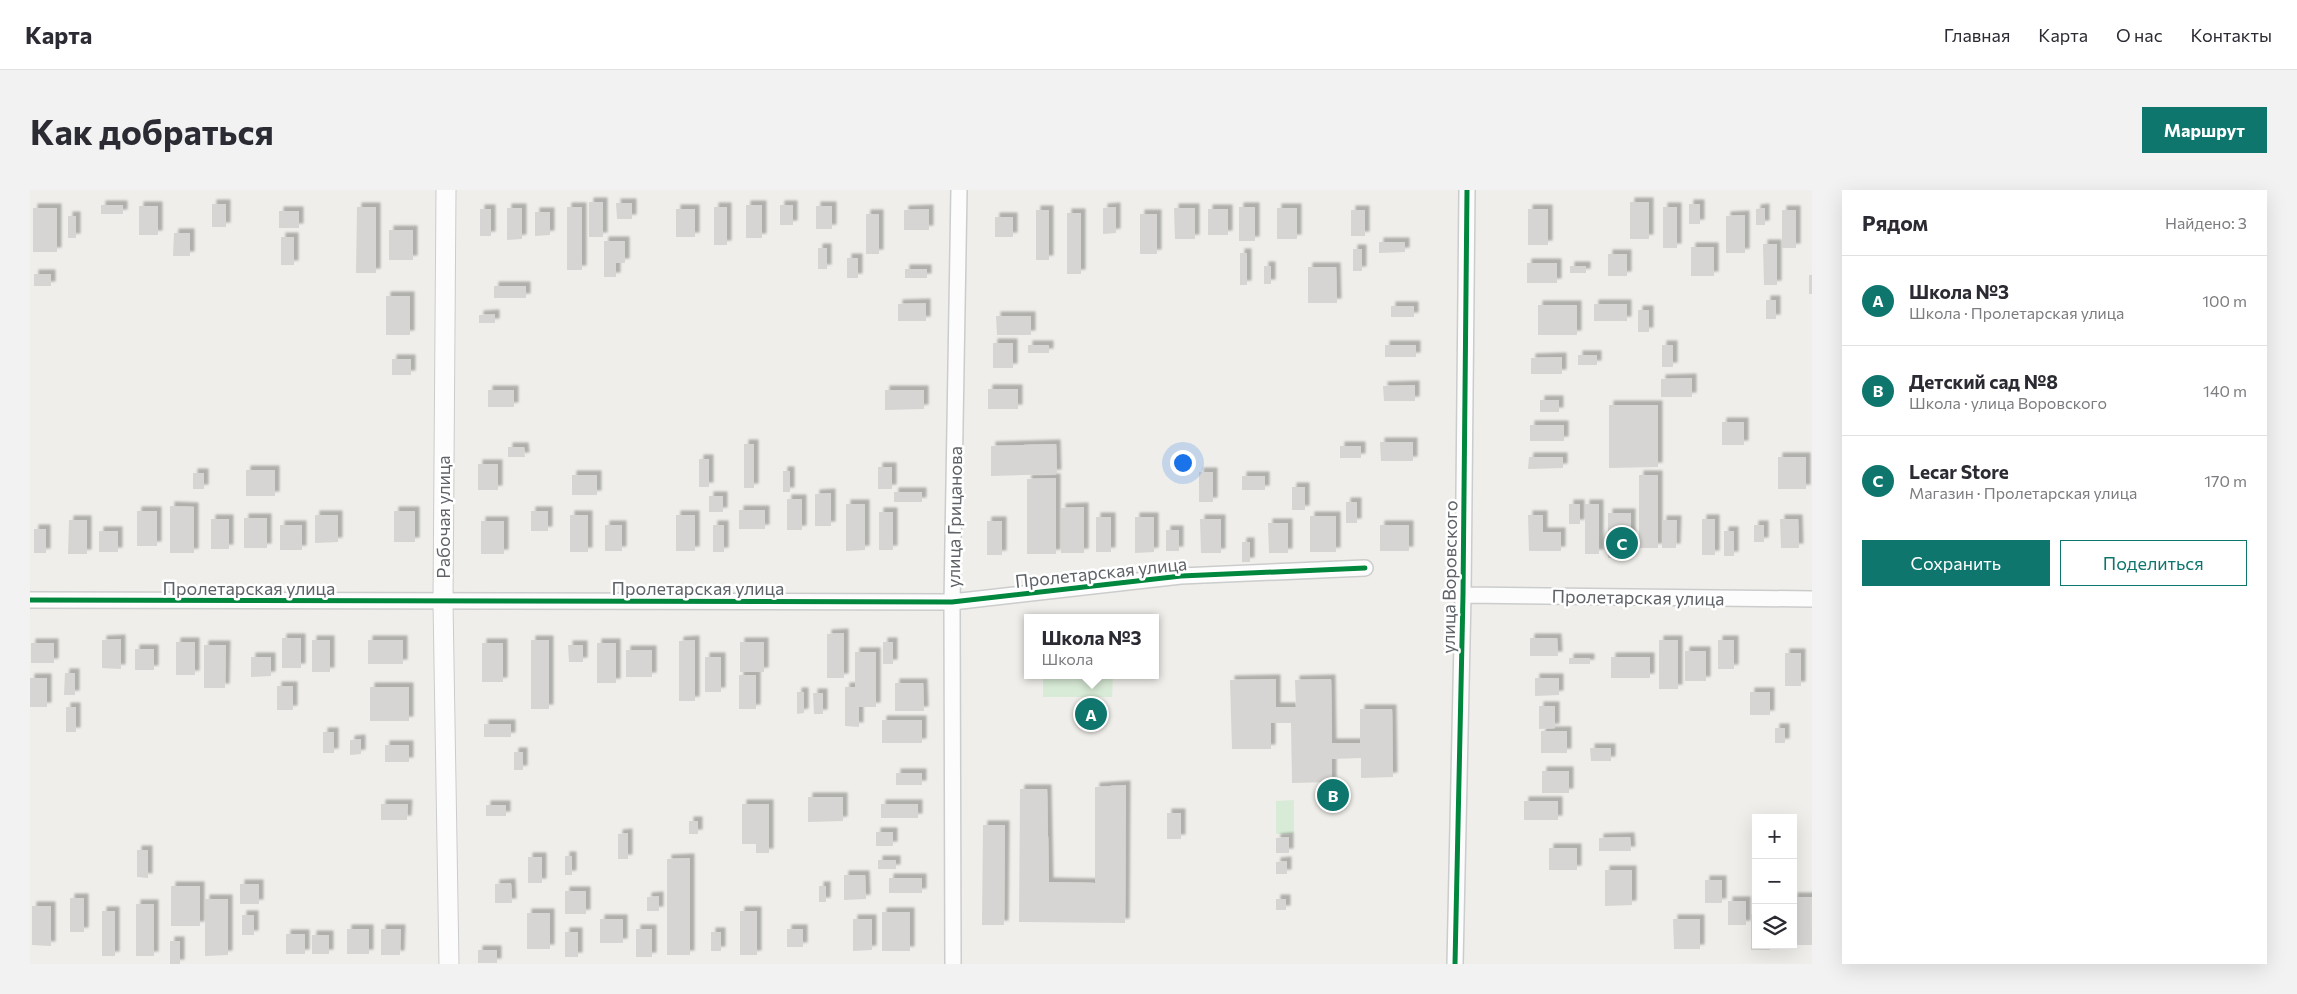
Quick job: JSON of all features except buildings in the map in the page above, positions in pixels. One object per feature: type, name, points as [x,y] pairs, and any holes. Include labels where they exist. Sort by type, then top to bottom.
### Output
[{"type":"street","name":"Рабочая улица","points":[[446,190],[443,602],[449,964]]},
{"type":"street","name":"улица Грицанова","points":[[953,964],[952,602],[959,190]]},
{"type":"street","name":"улица Воровского","points":[[1455,964],[1464,595],[1467,190]]},
{"type":"street","name":"Пролетарская улица","points":[[30,600],[952,602],[1181,576],[1365,568]]},
{"type":"street","name":"Пролетарская улица","points":[[1464,595],[1812,599]]},
{"type":"green space","points":[[1043,679],[1113,679],[1112,697],[1043,697]]},
{"type":"green space","points":[[1294,800],[1294,834],[1276,834],[1276,801]]},
{"type":"cycle path","points":[[1455,964],[1463,595],[1467,190]]},
{"type":"cycle path","points":[[30,600],[952,602],[1181,576],[1365,568]]},
{"type":"place","name":"Lecar Store","points":[[1622,543]]},
{"type":"place","name":"Школа №3","points":[[1091,714]]},
{"type":"place","name":"Детский сад №8","points":[[1333,795]]}]
